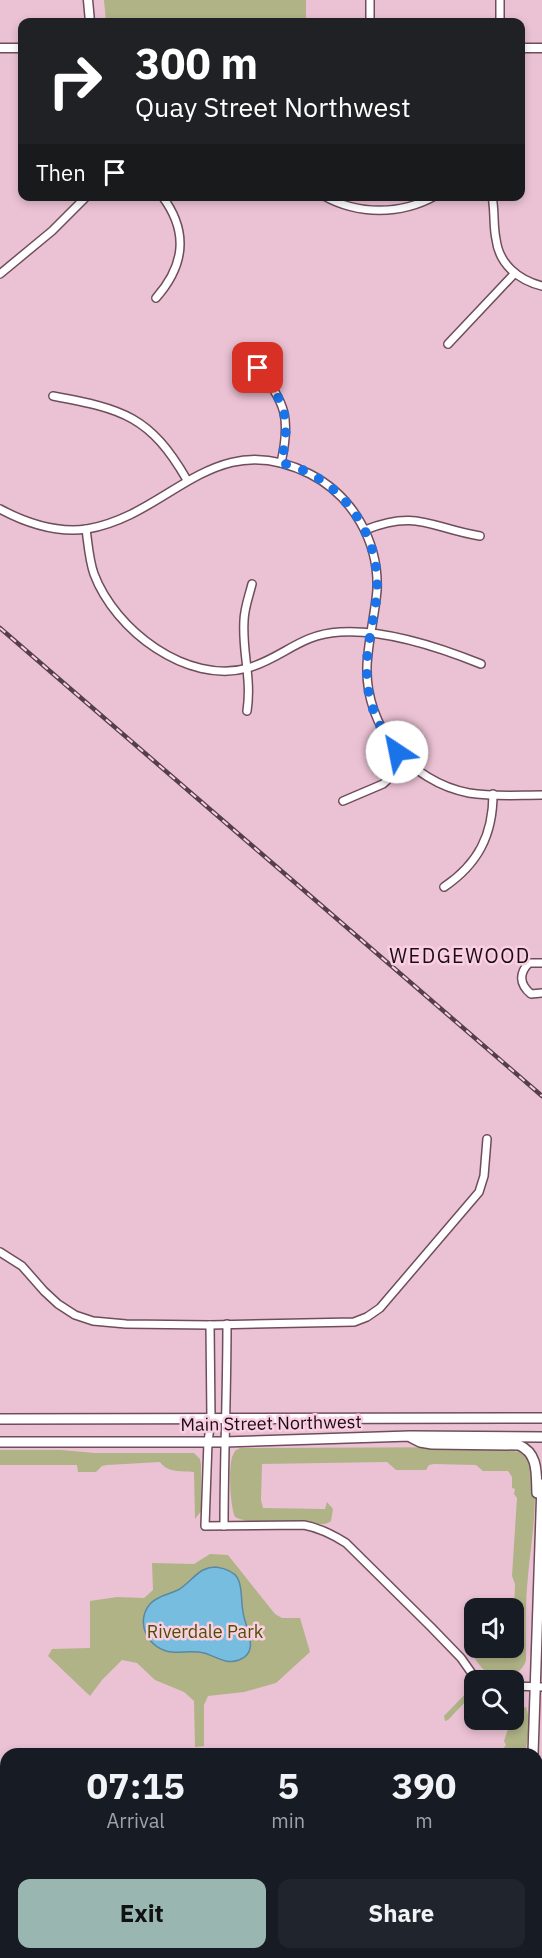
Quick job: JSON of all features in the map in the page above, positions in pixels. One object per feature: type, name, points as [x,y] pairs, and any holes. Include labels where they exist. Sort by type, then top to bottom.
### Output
[{"type":"main road","name":"Main Street Northwest","points":[[0,1419],[542,1418]]},
{"type":"main road","name":"Main Street Northwest","points":[[0,1442],[224,1442],[410,1436],[542,1437]]},
{"type":"main road","points":[[410,1436],[420,1442],[432,1444],[519,1445],[536,1461],[537,1500],[541,1513]]},
{"type":"main road","points":[[533,1748],[538,1687],[542,1484]]},
{"type":"street","points":[[88,0],[90,18]]},
{"type":"street","points":[[370,0],[370,18]]},
{"type":"street","points":[[500,0],[500,18]]},
{"type":"street","points":[[0,48],[18,48]]},
{"type":"street","points":[[525,48],[542,48]]},
{"type":"street","points":[[0,274],[52,231],[82,201]]},
{"type":"street","points":[[156,298],[173,276],[180,250],[178,226],[174,214],[165,201]]},
{"type":"street","points":[[334,201],[345,206],[383,210],[407,207],[422,201]]},
{"type":"street","points":[[492,201],[495,239],[505,262],[513,274],[542,286]]},
{"type":"street","points":[[448,344],[513,274]]},
{"type":"street","points":[[258,368],[277,395],[285,415],[286,435],[281,463]]},
{"type":"street","points":[[53,396],[106,407],[131,417],[150,430],[164,444],[187,480]]},
{"type":"street","points":[[0,509],[17,518],[51,528],[86,529],[121,519],[204,471],[233,462],[254,460],[281,463],[311,475],[330,487],[353,511],[365,530],[374,558],[377,578],[367,679],[374,711],[390,742],[407,762],[427,777],[448,787],[469,793],[542,795]]},
{"type":"street","points":[[365,530],[387,522],[410,519],[480,536]]},
{"type":"street","points":[[86,529],[94,574],[113,608],[145,641],[172,658],[201,669],[217,672],[248,668],[268,661],[314,635],[339,632],[371,634],[428,645],[481,664]]},
{"type":"street","points":[[247,711],[250,690],[244,620],[252,584]]},
{"type":"street","points":[[343,801],[383,784],[407,762]]},
{"type":"street","points":[[444,887],[467,870],[480,851],[493,811],[493,795]]},
{"type":"street","points":[[542,963],[529,963],[522,970],[522,981],[525,989],[531,994],[542,993]]},
{"type":"street","points":[[0,1252],[22,1266],[44,1292],[58,1304],[75,1315],[93,1321],[126,1324],[227,1324],[347,1323],[360,1320],[373,1313],[479,1192],[484,1176],[487,1139]]},
{"type":"street","points":[[210,1324],[211,1419],[205,1526],[304,1525],[319,1528],[333,1535],[346,1543],[423,1619],[461,1658],[469,1670]]},
{"type":"street","points":[[224,1526],[227,1324]]},
{"type":"green space","points":[[104,0],[306,0],[306,18],[106,18]]},
{"type":"green space","points":[[486,1447],[525,1454],[531,1461],[535,1493],[526,1597],[526,1660],[524,1666],[520,1670],[484,1670],[475,1658],[524,1658],[524,1598],[515,1598],[515,1584],[512,1576],[517,1498],[514,1494],[515,1489],[512,1488],[512,1477],[508,1471],[483,1471],[476,1465],[434,1464],[429,1465],[426,1470],[396,1470],[387,1462],[262,1464],[261,1500],[263,1508],[325,1509],[327,1502],[333,1509],[331,1521],[320,1524],[298,1521],[249,1521],[235,1517],[233,1512],[231,1460],[234,1452],[240,1448]]},
{"type":"green space","points":[[0,1450],[194,1453],[200,1459],[201,1465],[201,1511],[195,1519],[194,1472],[171,1470],[160,1462],[107,1465],[102,1466],[96,1472],[78,1472],[77,1465],[0,1465]]},
{"type":"green space","name":"Riverdale Park","points":[[210,1554],[228,1555],[275,1614],[282,1618],[300,1618],[310,1652],[276,1683],[244,1692],[208,1696],[204,1705],[204,1746],[195,1747],[194,1701],[184,1692],[155,1680],[137,1663],[122,1660],[90,1696],[48,1656],[52,1649],[90,1648],[90,1601],[117,1597],[144,1598],[153,1590],[152,1563],[194,1564]]},
{"type":"green space","points":[[464,1695],[464,1703],[448,1720],[445,1721],[444,1716]]},
{"type":"green space","points":[[524,1707],[526,1707],[528,1730],[526,1748],[504,1748],[506,1745],[504,1741],[508,1730],[524,1730]]},
{"type":"water","points":[[216,1567],[233,1573],[240,1583],[243,1612],[250,1639],[246,1656],[234,1661],[221,1660],[200,1652],[172,1652],[157,1646],[146,1634],[144,1627],[145,1611],[150,1604],[181,1588],[203,1570]]},
{"type":"railway","points":[[0,628],[542,1096]]},
{"type":"district","name":"WEDGEWOOD","points":[[460,955]]},
{"type":"route","points":[[258,368],[277,395],[285,415],[286,435],[281,463],[295,467],[330,487],[340,495],[365,530],[374,558],[377,578],[367,679],[378,722],[397,752]]}]
